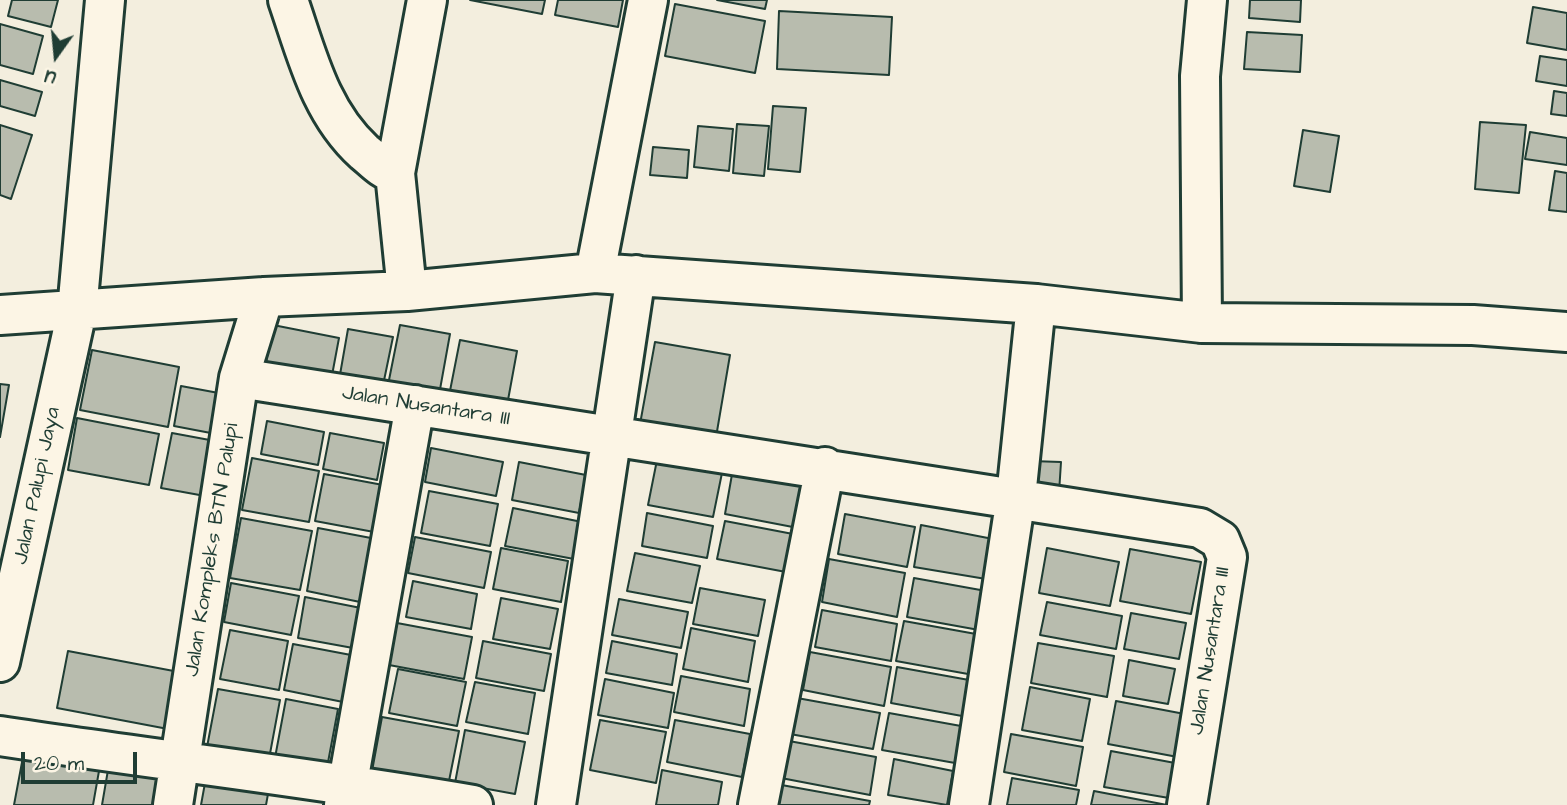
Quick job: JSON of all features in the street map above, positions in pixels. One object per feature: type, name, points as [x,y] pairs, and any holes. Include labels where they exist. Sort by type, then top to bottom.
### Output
[{"type":"street","name":"Jalan Palupi Jaya","points":[[0,662],[77,311],[105,0]]},
{"type":"street","points":[[288,0],[319,89],[330,112],[352,141],[378,164],[395,173]]},
{"type":"street","points":[[407,291],[395,173],[427,0]]},
{"type":"street","points":[[595,273],[648,0]]},
{"type":"street","points":[[1202,323],[1200,76],[1208,0]]},
{"type":"street","points":[[0,315],[264,297],[407,291],[595,273],[1036,303],[1202,323],[1473,325],[1567,332]]},
{"type":"street","points":[[556,805],[636,275]]},
{"type":"street","name":"Jalan Kompleks BTN Palupi","points":[[173,805],[239,379],[264,297]]},
{"type":"street","points":[[970,805],[1016,497],[1036,303]]},
{"type":"street","name":"Jalan Nusantara III","points":[[239,379],[825,467],[1200,528],[1220,540],[1227,557],[1187,805]]},
{"type":"street","points":[[346,794],[415,405]]},
{"type":"street","points":[[758,805],[825,467]]},
{"type":"street","points":[[0,736],[181,763],[346,794],[473,805]]},
{"type":"building","points":[[12,0],[58,0],[51,27],[8,16]]},
{"type":"building","points":[[470,0],[545,0],[542,14]]},
{"type":"building","points":[[558,0],[623,0],[618,27],[555,15]]},
{"type":"building","points":[[717,0],[767,0],[765,9]]},
{"type":"building","points":[[1250,0],[1301,0],[1300,22],[1249,18]]},
{"type":"building","points":[[675,4],[765,21],[755,73],[665,56]]},
{"type":"building","points":[[1533,7],[1567,13],[1567,50],[1527,43]]},
{"type":"building","points":[[779,11],[892,17],[889,75],[777,69]]},
{"type":"building","points":[[0,24],[43,36],[33,74],[0,65]]},
{"type":"building","points":[[1247,32],[1302,35],[1300,72],[1244,69]]},
{"type":"building","points":[[1540,56],[1567,60],[1567,86],[1536,81]]},
{"type":"building","points":[[0,80],[42,92],[35,116],[0,106]]},
{"type":"building","points":[[1554,91],[1567,93],[1567,116],[1551,114]]},
{"type":"building","points":[[773,106],[806,108],[800,172],[768,169]]},
{"type":"building","points":[[1480,122],[1526,125],[1519,193],[1475,189]]},
{"type":"building","points":[[737,124],[769,126],[764,176],[733,173]]},
{"type":"building","points":[[0,125],[32,135],[11,199],[0,195]]},
{"type":"building","points":[[698,126],[733,129],[729,171],[694,167]]},
{"type":"building","points":[[1303,130],[1339,136],[1330,192],[1294,186]]},
{"type":"building","points":[[1530,132],[1567,138],[1567,165],[1525,159]]},
{"type":"building","points":[[653,147],[689,150],[687,178],[650,175]]},
{"type":"building","points":[[1555,171],[1567,173],[1567,212],[1549,210]]},
{"type":"building","points":[[273,325],[339,338],[330,386],[264,373]]},
{"type":"building","points":[[400,325],[450,334],[437,406],[386,395]]},
{"type":"building","points":[[348,329],[393,337],[381,395],[338,386]]},
{"type":"building","points":[[460,340],[517,351],[506,411],[448,401]]},
{"type":"building","points":[[655,342],[730,355],[714,449],[638,435]]},
{"type":"building","points":[[92,350],[179,367],[168,427],[80,410]]},
{"type":"building","points":[[0,384],[9,385],[0,437]]},
{"type":"building","points":[[181,386],[224,394],[216,434],[174,426]]},
{"type":"building","points":[[77,418],[159,434],[149,485],[68,470]]},
{"type":"building","points":[[267,421],[324,432],[318,465],[261,454]]},
{"type":"building","points":[[172,433],[215,441],[205,496],[161,488]]},
{"type":"building","points":[[330,433],[384,443],[377,480],[323,469]]},
{"type":"building","points":[[431,448],[503,462],[496,496],[425,482]]},
{"type":"building","points":[[658,455],[723,468],[713,517],[648,505]]},
{"type":"building","points":[[252,458],[319,471],[309,522],[242,510]]},
{"type":"building","points":[[1031,461],[1061,462],[1059,493],[1029,491]]},
{"type":"building","points":[[519,462],[586,475],[579,513],[512,500]]},
{"type":"building","points":[[734,463],[808,478],[798,528],[725,514]]},
{"type":"building","points":[[324,474],[383,485],[374,532],[315,521]]},
{"type":"building","points":[[429,491],[498,504],[490,546],[421,533]]},
{"type":"building","points":[[513,508],[582,522],[574,559],[505,546]]},
{"type":"building","points":[[647,513],[713,526],[707,558],[642,546]]},
{"type":"building","points":[[845,514],[915,527],[907,567],[838,554]]},
{"type":"building","points":[[241,518],[312,531],[300,590],[230,578]]},
{"type":"building","points":[[725,521],[793,534],[786,572],[717,559]]},
{"type":"building","points":[[921,525],[993,539],[986,579],[914,567]]},
{"type":"building","points":[[318,528],[371,538],[360,602],[307,591]]},
{"type":"building","points":[[415,537],[491,552],[484,588],[408,573]]},
{"type":"building","points":[[501,548],[568,561],[561,602],[493,589]]},
{"type":"building","points":[[1047,548],[1119,562],[1110,606],[1039,593]]},
{"type":"building","points":[[1130,549],[1201,562],[1191,614],[1120,601]]},
{"type":"building","points":[[635,553],[700,566],[692,603],[627,591]]},
{"type":"building","points":[[829,559],[905,573],[897,617],[822,602]]},
{"type":"building","points":[[914,578],[986,591],[979,630],[907,617]]},
{"type":"building","points":[[413,581],[477,594],[471,629],[406,617]]},
{"type":"building","points":[[231,583],[299,596],[291,635],[224,622]]},
{"type":"building","points":[[700,588],[765,600],[758,636],[693,624]]},
{"type":"building","points":[[305,597],[361,608],[353,648],[298,638]]},
{"type":"building","points":[[501,598],[558,609],[550,649],[493,639]]},
{"type":"building","points":[[619,599],[688,612],[681,648],[612,635]]},
{"type":"building","points":[[1047,602],[1122,616],[1116,649],[1040,635]]},
{"type":"building","points":[[822,610],[897,624],[891,661],[815,647]]},
{"type":"building","points":[[1131,613],[1186,623],[1179,659],[1124,649]]},
{"type":"building","points":[[904,621],[976,634],[968,674],[896,661]]},
{"type":"building","points":[[397,623],[472,637],[464,679],[389,665]]},
{"type":"building","points":[[691,628],[755,641],[748,682],[683,669]]},
{"type":"building","points":[[230,630],[288,641],[279,690],[220,679]]},
{"type":"building","points":[[483,641],[551,654],[544,691],[476,678]]},
{"type":"building","points":[[612,641],[677,654],[672,685],[606,673]]},
{"type":"building","points":[[1038,643],[1114,656],[1107,697],[1031,683]]},
{"type":"building","points":[[293,644],[351,655],[343,702],[284,690]]},
{"type":"building","points":[[68,651],[179,672],[168,729],[57,708]]},
{"type":"building","points":[[810,652],[891,667],[884,706],[803,690]]},
{"type":"building","points":[[1129,660],[1175,669],[1168,704],[1123,696]]},
{"type":"building","points":[[897,667],[969,680],[962,716],[891,703]]},
{"type":"building","points":[[398,669],[466,682],[457,726],[389,713]]},
{"type":"building","points":[[681,676],[750,689],[744,726],[674,712]]},
{"type":"building","points":[[605,679],[674,693],[668,728],[598,715]]},
{"type":"building","points":[[475,682],[535,693],[528,734],[466,722]]},
{"type":"building","points":[[1030,687],[1090,699],[1082,741],[1022,730]]},
{"type":"building","points":[[218,689],[280,700],[269,759],[207,747]]},
{"type":"building","points":[[797,698],[880,713],[873,749],[790,734]]},
{"type":"building","points":[[286,699],[338,709],[326,773],[274,763]]},
{"type":"building","points":[[1116,701],[1190,715],[1183,758],[1108,744]]},
{"type":"building","points":[[889,713],[961,726],[955,763],[882,750]]},
{"type":"building","points":[[382,717],[459,731],[448,786],[372,771]]},
{"type":"building","points":[[600,720],[666,732],[656,783],[590,770]]},
{"type":"building","points":[[675,720],[750,734],[742,777],[667,762]]},
{"type":"building","points":[[465,730],[525,742],[515,794],[455,783]]},
{"type":"building","points":[[1011,734],[1083,747],[1076,786],[1004,772]]},
{"type":"building","points":[[789,741],[876,757],[870,795],[781,778]]},
{"type":"building","points":[[1111,751],[1175,763],[1169,798],[1104,787]]},
{"type":"building","points":[[23,757],[99,771],[93,805],[14,805]]},
{"type":"building","points":[[894,759],[953,771],[947,805],[888,795]]},
{"type":"building","points":[[108,770],[158,779],[154,805],[102,805]]},
{"type":"building","points":[[662,770],[722,782],[718,805],[656,805]]},
{"type":"building","points":[[1012,778],[1079,790],[1076,805],[1007,805]]},
{"type":"building","points":[[205,783],[268,794],[266,805],[201,805]]},
{"type":"building","points":[[776,784],[870,801],[869,805],[772,805]]},
{"type":"building","points":[[1094,791],[1167,805],[1091,805]]}]
